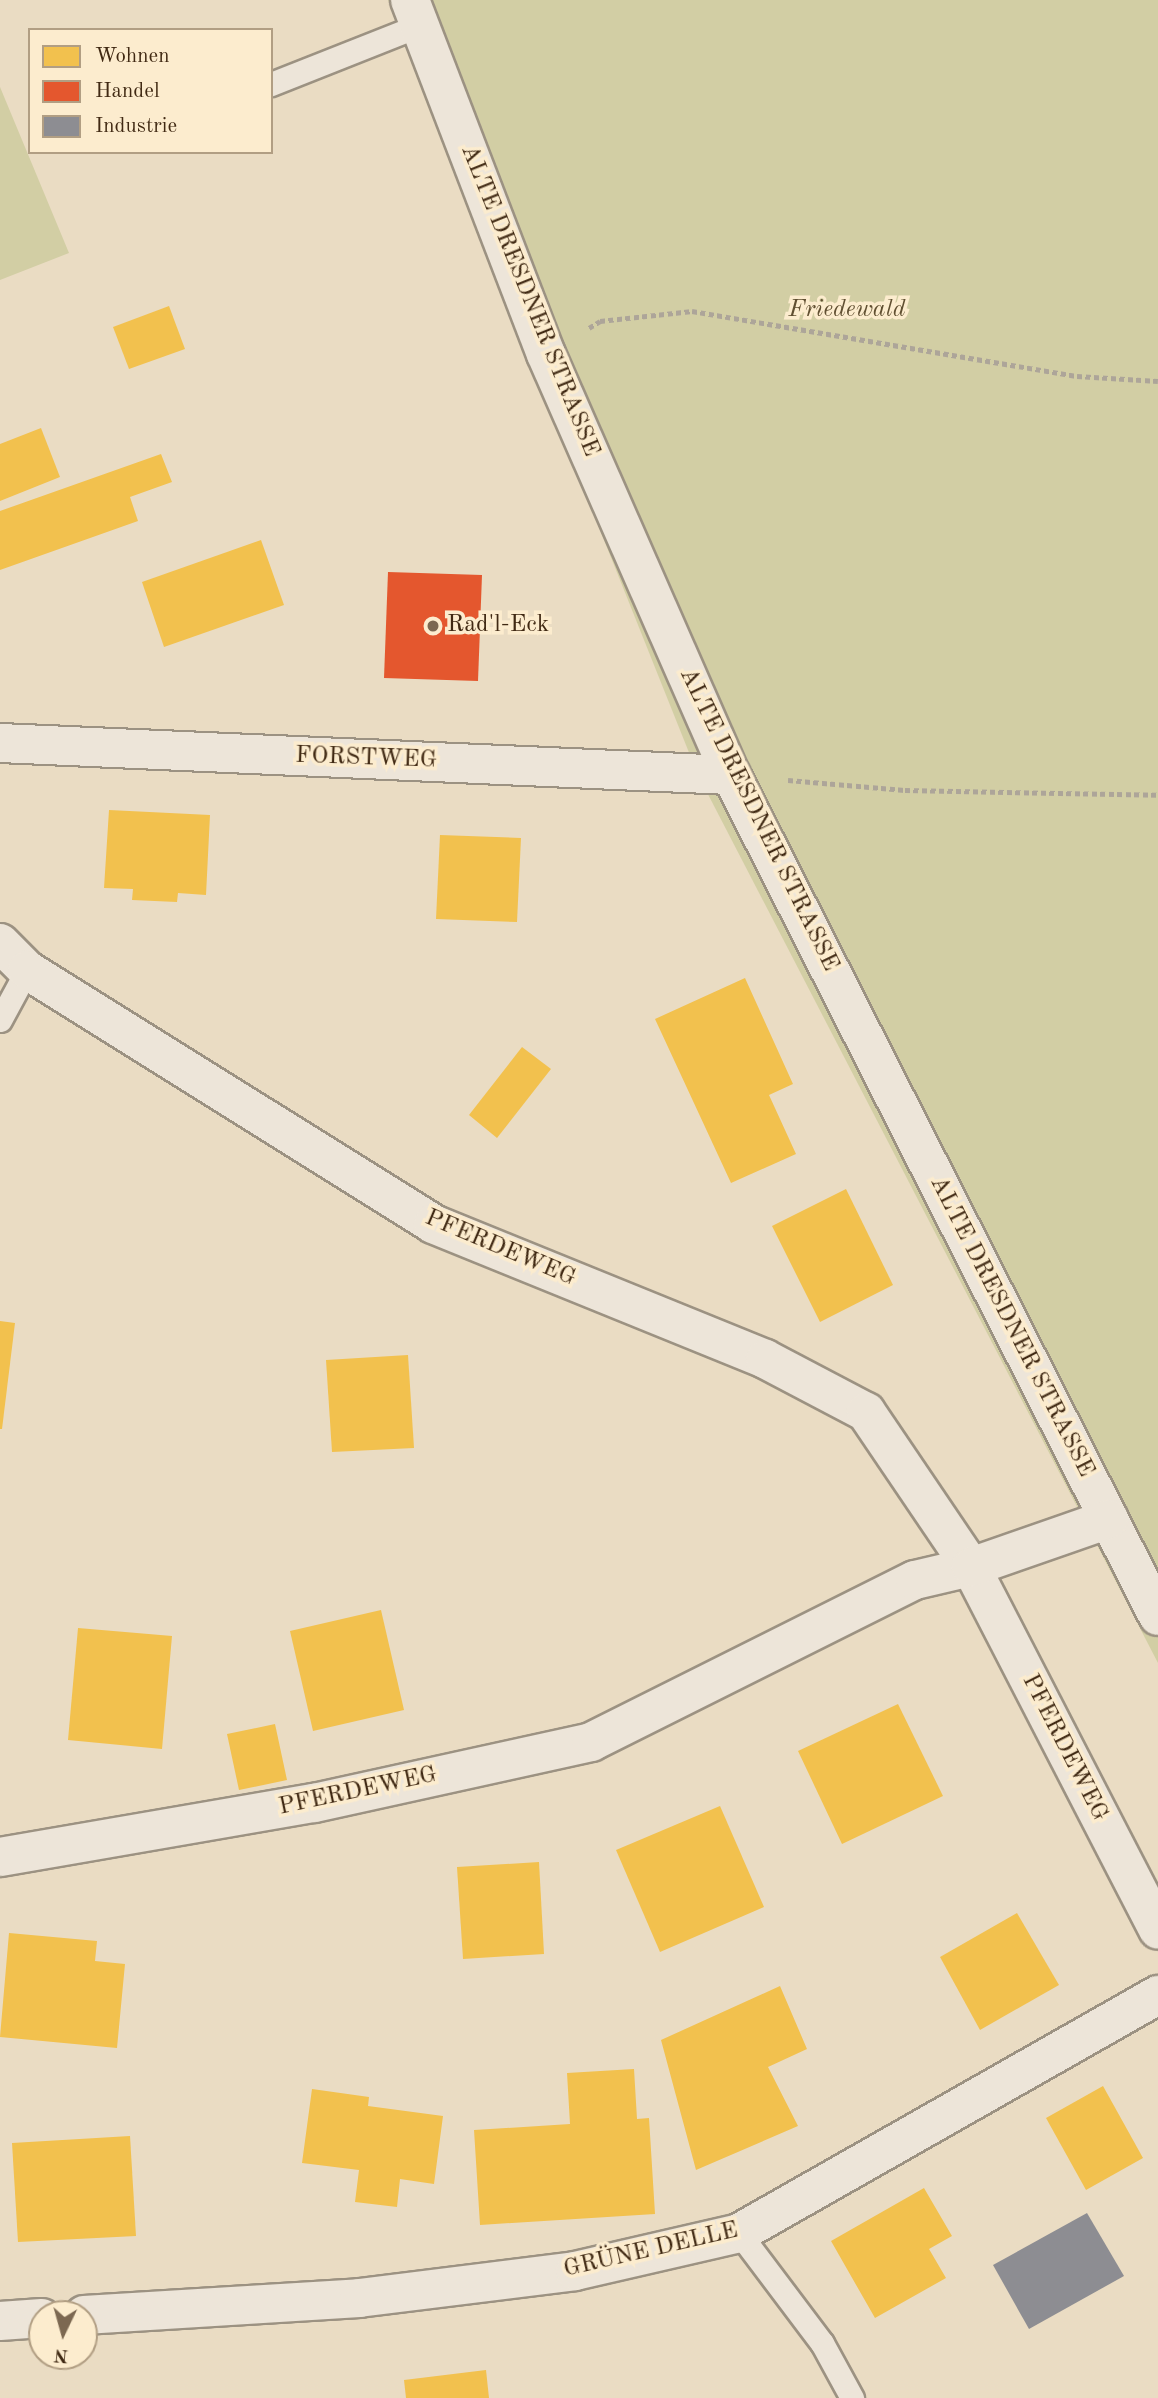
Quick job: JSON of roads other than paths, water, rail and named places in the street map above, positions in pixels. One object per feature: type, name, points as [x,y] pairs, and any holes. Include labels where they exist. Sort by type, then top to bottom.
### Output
[{"type":"street","name":"ALTE DRESDNER STRASSE","points":[[415,13],[546,354],[731,775],[1158,1616]]},
{"type":"street","name":"FORSTWEG","points":[[0,743],[731,775]]},
{"type":"street","name":"PFERDEWEG","points":[[0,943],[27,970],[433,1224],[765,1359],[866,1412],[971,1567],[1158,1930]]},
{"type":"street","name":"PFERDEWEG","points":[[0,1857],[314,1803],[591,1742],[915,1580],[971,1567],[1109,1519]]},
{"type":"street","name":"GRÜNE DELLE","points":[[98,2314],[359,2298],[575,2271],[739,2233],[1158,1995]]},
{"type":"street","points":[[0,2321],[28,2319]]},
{"type":"lane","points":[[273,83],[415,13]]},
{"type":"lane","points":[[0,1020],[27,970]]},
{"type":"lane","points":[[739,2233],[822,2343],[852,2398]]},
{"type":"place","name":"Rad'l-Eck","points":[[433,626]]},
{"type":"park label","name":"Friedewald","points":[[847,311]]}]
